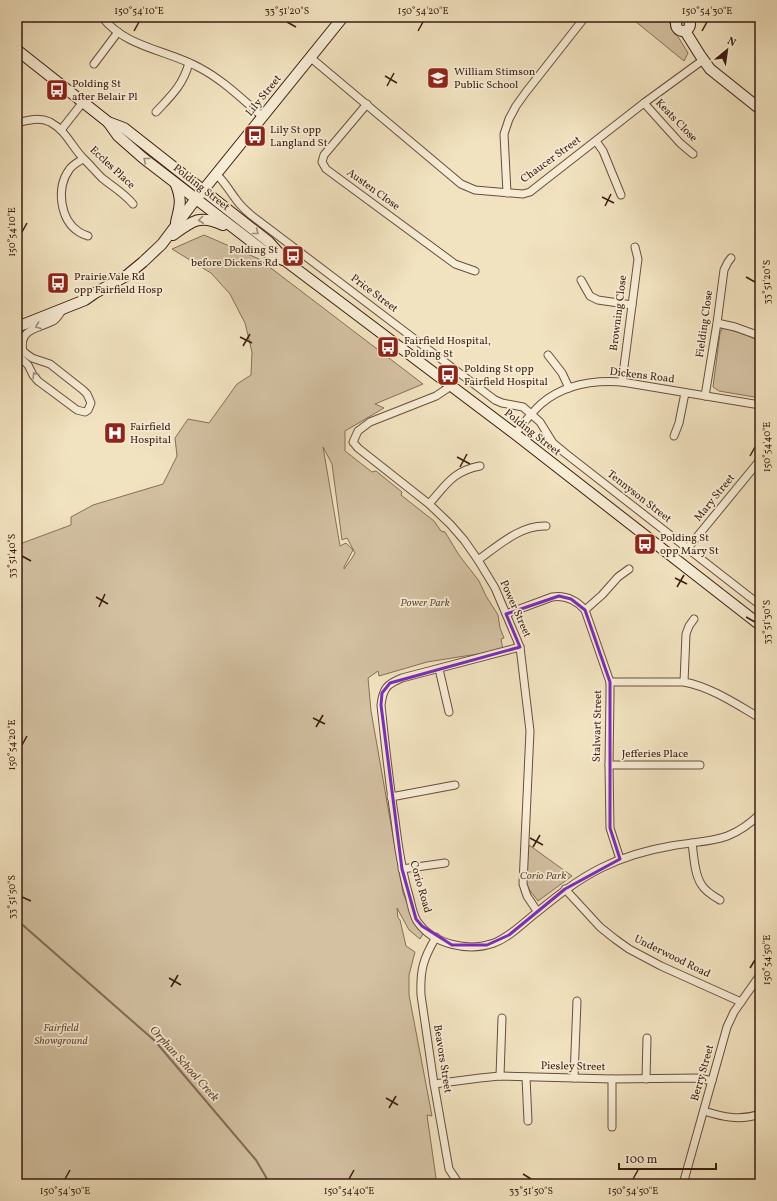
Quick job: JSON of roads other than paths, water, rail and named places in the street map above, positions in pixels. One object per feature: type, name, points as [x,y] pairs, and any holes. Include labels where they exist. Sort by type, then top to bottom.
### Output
[{"type":"main road","name":"Lily Street","points":[[162,244],[203,190],[343,17]]},
{"type":"main road","points":[[685,31],[690,26],[692,19],[685,17],[678,18],[676,24],[677,28],[681,31],[685,31],[703,60],[715,73],[760,109]]},
{"type":"main road","name":"Polding Street","points":[[17,50],[108,122],[118,136],[196,200],[264,251],[287,262]]},
{"type":"main road","name":"Polding Street","points":[[108,122],[124,128],[268,242],[287,262],[515,434],[760,625]]},
{"type":"main road","points":[[174,227],[181,201],[176,184]]},
{"type":"main road","points":[[17,327],[64,307],[85,300],[94,292],[126,276],[162,244],[192,222],[201,219],[208,220],[238,232]]},
{"type":"street","points":[[102,17],[118,32],[138,43],[199,67],[216,78],[263,117]]},
{"type":"street","points":[[506,193],[504,134],[509,119],[526,92],[585,17]]},
{"type":"street","points":[[94,64],[118,32]]},
{"type":"street","name":"Chaucer Street","points":[[311,58],[461,184],[476,190],[523,194],[530,192],[644,103],[703,60]]},
{"type":"street","points":[[156,112],[180,84],[190,63]]},
{"type":"street","points":[[61,130],[83,102]]},
{"type":"street","name":"Keats Close","points":[[644,103],[680,143],[693,154]]},
{"type":"street","name":"Austen Close","points":[[367,104],[324,155],[322,162],[326,169],[455,264],[476,271]]},
{"type":"street","name":"Eccles Place","points":[[17,123],[42,119],[50,122],[69,138],[83,159],[102,178],[126,196],[133,204]]},
{"type":"street","points":[[596,141],[603,150],[621,195]]},
{"type":"street","points":[[83,159],[68,171],[63,184],[61,196],[62,207],[66,217],[79,232],[88,236]]},
{"type":"street","name":"Price Street","points":[[216,174],[223,181],[235,199],[251,215],[496,400],[502,403],[523,407],[531,414]]},
{"type":"street","name":"Browning Close","points":[[622,382],[638,259],[635,247]]},
{"type":"street","name":"Fielding Close","points":[[705,396],[724,270],[731,258]]},
{"type":"street","points":[[581,280],[590,296],[598,300],[632,305]]},
{"type":"street","points":[[20,354],[26,333],[32,329],[53,321],[64,307]]},
{"type":"street","points":[[717,323],[735,327],[760,336]]},
{"type":"street","points":[[17,347],[20,354],[35,378],[77,410],[85,412],[88,410],[91,403],[87,394],[83,390],[50,364],[20,354]]},
{"type":"street","points":[[548,355],[562,373],[569,388]]},
{"type":"street","name":"Dickens Road","points":[[515,434],[531,414],[541,404],[554,395],[569,388],[606,381],[622,382],[760,405]]},
{"type":"street","name":"Power Street","points":[[452,386],[436,396],[370,422],[358,431],[353,440],[358,448],[442,515],[458,533],[478,560],[495,588],[520,647],[530,731],[523,884],[527,896],[538,911]]},
{"type":"street","points":[[674,436],[679,423],[684,392]]},
{"type":"street","name":"Tennyson Street","points":[[531,414],[540,422],[553,443],[760,605]]},
{"type":"street","name":"Mary Street","points":[[688,549],[760,460]]},
{"type":"street","points":[[429,504],[453,477],[469,468],[480,466]]},
{"type":"street","points":[[478,560],[512,536],[536,527],[546,526]]},
{"type":"street","points":[[506,614],[552,597],[559,596],[570,598],[580,604],[585,610],[602,595],[622,573],[628,569]]},
{"type":"street","name":"Stalwart Street","points":[[585,610],[610,682],[610,828],[620,859]]},
{"type":"street","points":[[684,682],[686,634],[694,619]]},
{"type":"street","name":"Corio Road","points":[[520,647],[402,678],[390,683],[382,693],[381,705],[402,869],[416,919],[426,930],[436,937],[452,944],[466,946],[488,945],[509,935],[565,889],[590,873],[620,859],[651,850],[713,840],[732,834],[750,823],[760,814]]},
{"type":"street","points":[[439,669],[450,712]]},
{"type":"street","points":[[610,682],[684,682],[707,689],[760,718]]},
{"type":"street","name":"Jefferies Place","points":[[609,765],[700,766]]},
{"type":"street","points":[[392,796],[455,786]]},
{"type":"street","points":[[692,844],[696,872],[701,884],[707,891],[720,900]]},
{"type":"street","points":[[402,869],[445,863]]},
{"type":"street","name":"Underwood Road","points":[[565,889],[600,927],[630,949],[661,966],[741,1002]]},
{"type":"street","name":"Beavors Street","points":[[436,937],[425,956],[420,982],[421,995],[434,1084],[449,1168],[459,1184]]},
{"type":"street","name":"Berry Street","points":[[683,1184],[727,1027],[741,1002],[760,975]]},
{"type":"street","points":[[574,1078],[577,1001]]},
{"type":"street","points":[[500,1076],[502,1018]]},
{"type":"street","points":[[646,1079],[647,1038]]},
{"type":"street","name":"Piesley Street","points":[[434,1084],[500,1076],[612,1079],[699,1078],[712,1081]]},
{"type":"street","points":[[526,1077],[528,1121]]},
{"type":"street","points":[[612,1079],[612,1126]]},
{"type":"street","points":[[704,1111],[735,1119],[760,1114]]},
{"type":"waterway","name":"Orphan School Creek","points":[[17,920],[155,1041],[256,1160],[270,1184]]},
{"type":"place","name":"William Stimson Public School","points":[[438,78]]},
{"type":"place","name":"Polding St after Belair Pl","points":[[57,90]]},
{"type":"place","name":"Lily St opp Langland St","points":[[255,136]]},
{"type":"place","name":"Polding St before Dickens Rd","points":[[293,256]]},
{"type":"place","name":"Prairie Vale Rd opp Fairfield Hosp","points":[[58,283]]},
{"type":"place","name":"Fairfield Hospital, Polding St","points":[[388,347]]},
{"type":"place","name":"Polding St opp Fairfield Hospital","points":[[448,375]]},
{"type":"place","name":"Fairfield Hospital","points":[[115,433]]},
{"type":"place","name":"Polding St opp Mary St","points":[[645,544]]},
{"type":"park label","name":"Power Park","points":[[425,603]]},
{"type":"park label","name":"Corio Park","points":[[543,876]]},
{"type":"park label","name":"Fairfield Showground","points":[[61,1034]]}]
